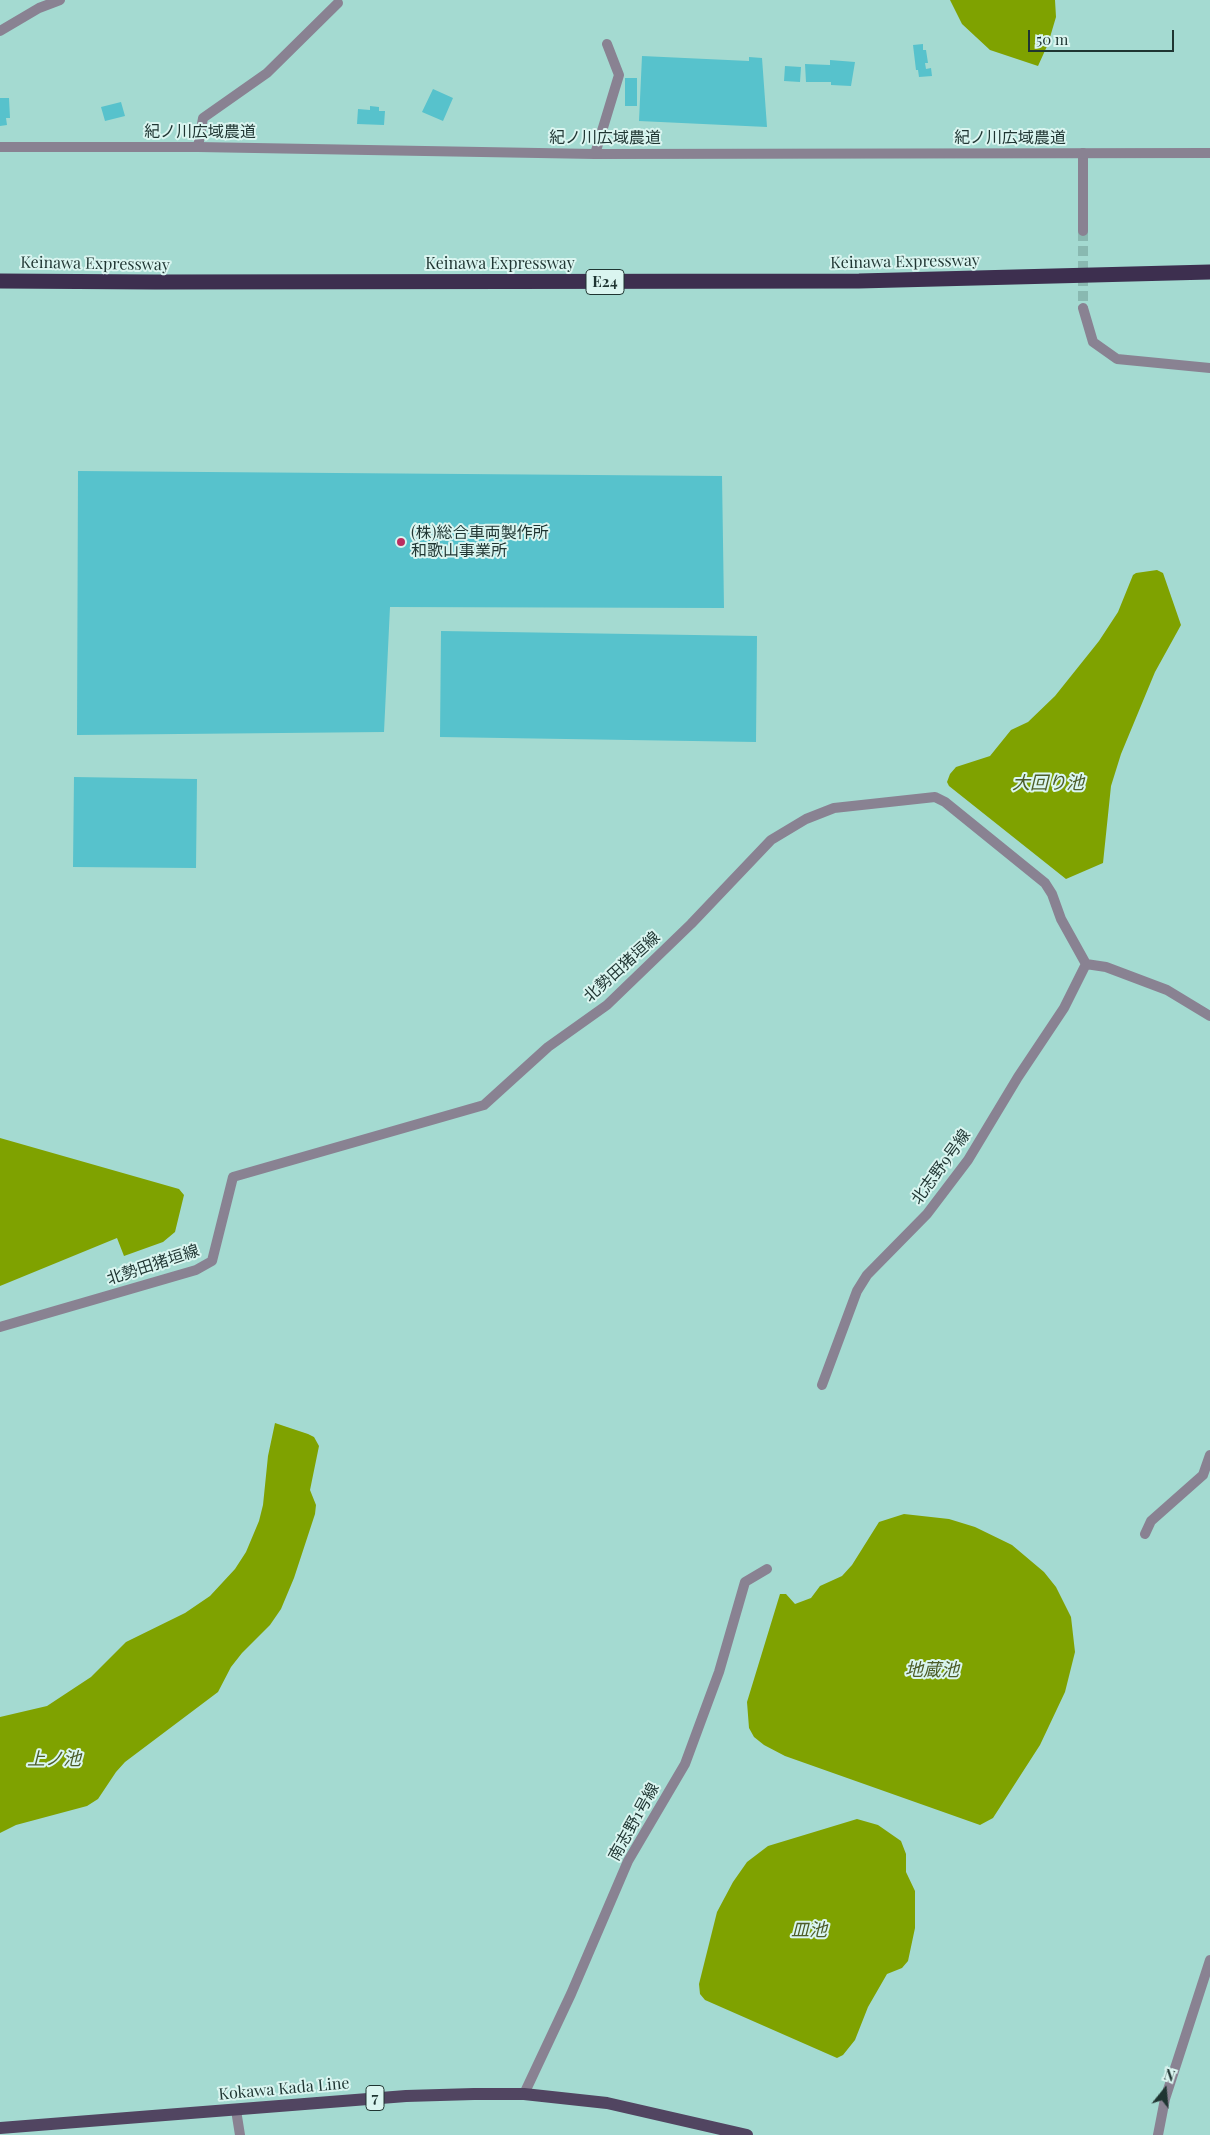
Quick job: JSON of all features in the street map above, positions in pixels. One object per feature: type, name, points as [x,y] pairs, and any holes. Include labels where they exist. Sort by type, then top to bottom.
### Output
[{"type":"highway","name":"Keinawa Expressway","points":[[0,280],[859,281],[1210,272]]},
{"type":"main road","name":"Kokawa Kada Line","points":[[0,2128],[406,2096],[524,2094],[606,2102],[747,2135]]},
{"type":"street","points":[[0,31],[39,8],[60,0]]},
{"type":"street","points":[[198,147],[203,118],[267,73],[338,3]]},
{"type":"street","points":[[595,154],[619,75],[607,44]]},
{"type":"street","name":"紀ノ川広域農道","points":[[0,147],[198,147],[595,154],[1210,153]]},
{"type":"street","points":[[1083,153],[1083,231]]},
{"type":"street","points":[[1083,308],[1093,342],[1117,359],[1210,368]]},
{"type":"street","name":"北勢田猪垣線","points":[[0,1327],[196,1270],[212,1261],[233,1177],[484,1105],[548,1046],[608,1004],[691,924],[771,840],[806,819],[834,808],[935,797],[944,802],[1045,883],[1052,894],[1061,919],[1086,964]]},
{"type":"street","points":[[1086,964],[1106,967],[1168,990],[1210,1016]]},
{"type":"street","name":"北志野9号線","points":[[822,1385],[857,1291],[867,1275],[927,1214],[968,1160],[1018,1077],[1064,1008],[1086,964]]},
{"type":"street","points":[[1146,1534],[1151,1521],[1203,1475],[1210,1454]]},
{"type":"street","name":"南志野1号線","points":[[524,2094],[571,1994],[628,1861],[685,1764],[719,1672],[745,1582],[767,1569]]},
{"type":"street","points":[[1158,2135],[1165,2099],[1210,1960]]},
{"type":"street","points":[[236,2110],[240,2135]]},
{"type":"water","points":[[950,0],[1055,0],[1056,17],[1048,44],[1038,66],[990,50],[962,24]]},
{"type":"water","name":"大回り池","points":[[1157,570],[1163,573],[1181,625],[1155,672],[1121,754],[1111,786],[1103,863],[1066,879],[949,786],[947,782],[950,774],[956,767],[990,756],[1011,730],[1028,722],[1055,696],[1099,641],[1118,612],[1133,575]]},
{"type":"water","points":[[0,1138],[179,1189],[184,1195],[175,1232],[163,1242],[124,1256],[117,1238],[0,1286]]},
{"type":"water","name":"上ノ池","points":[[275,1423],[314,1437],[319,1446],[310,1490],[316,1505],[315,1514],[294,1578],[281,1609],[270,1625],[231,1667],[218,1692],[125,1762],[98,1799],[87,1806],[16,1825],[0,1833],[0,1717],[47,1706],[91,1677],[126,1642],[185,1613],[210,1596],[235,1569],[246,1552],[259,1521],[263,1505],[268,1456]]},
{"type":"water","name":"地蔵池","points":[[904,1514],[949,1519],[975,1527],[1012,1545],[1044,1572],[1056,1587],[1071,1617],[1075,1652],[1065,1692],[1040,1745],[993,1818],[980,1825],[785,1756],[764,1745],[754,1737],[749,1728],[747,1702],[780,1594],[786,1594],[795,1604],[811,1598],[820,1586],[842,1576],[852,1565],[879,1522]]},
{"type":"water","name":"皿池","points":[[857,1819],[878,1825],[901,1841],[906,1854],[906,1872],[915,1891],[915,1928],[908,1961],[902,1968],[887,1974],[868,2007],[855,2040],[843,2055],[837,2058],[705,2000],[700,1994],[699,1984],[717,1912],[733,1882],[747,1862],[768,1846]]},
{"type":"building","points":[[923,44],[923,50],[926,50],[928,63],[925,63],[926,69],[931,68],[932,76],[919,77],[918,70],[916,70],[913,45]]},
{"type":"building","points":[[642,56],[749,61],[749,57],[762,58],[767,127],[639,121]]},
{"type":"building","points":[[830,60],[855,62],[851,86],[831,85],[831,82],[806,82],[805,64],[830,65]]},
{"type":"building","points":[[785,66],[801,67],[800,82],[784,81]]},
{"type":"building","points":[[625,78],[637,78],[637,106],[625,106]]},
{"type":"building","points":[[433,89],[453,98],[443,121],[422,112]]},
{"type":"building","points":[[0,98],[9,98],[10,118],[6,118],[7,125],[0,126]]},
{"type":"building","points":[[121,102],[125,116],[105,121],[101,107]]},
{"type":"building","points":[[370,106],[379,107],[379,111],[385,111],[384,125],[357,124],[358,109],[370,110]]},
{"type":"building","name":"(株)総合車両製作所 和歌山事業所","points":[[78,471],[722,476],[724,608],[390,607],[384,732],[77,735]]},
{"type":"building","points":[[441,631],[757,636],[756,742],[440,737]]},
{"type":"building","points":[[74,777],[197,779],[196,868],[73,867]]},
{"type":"tunnel","points":[[1083,231],[1083,308]]},
{"type":"place","name":"(株)総合車両製作所 和歌山事業所","points":[[401,542]]}]
